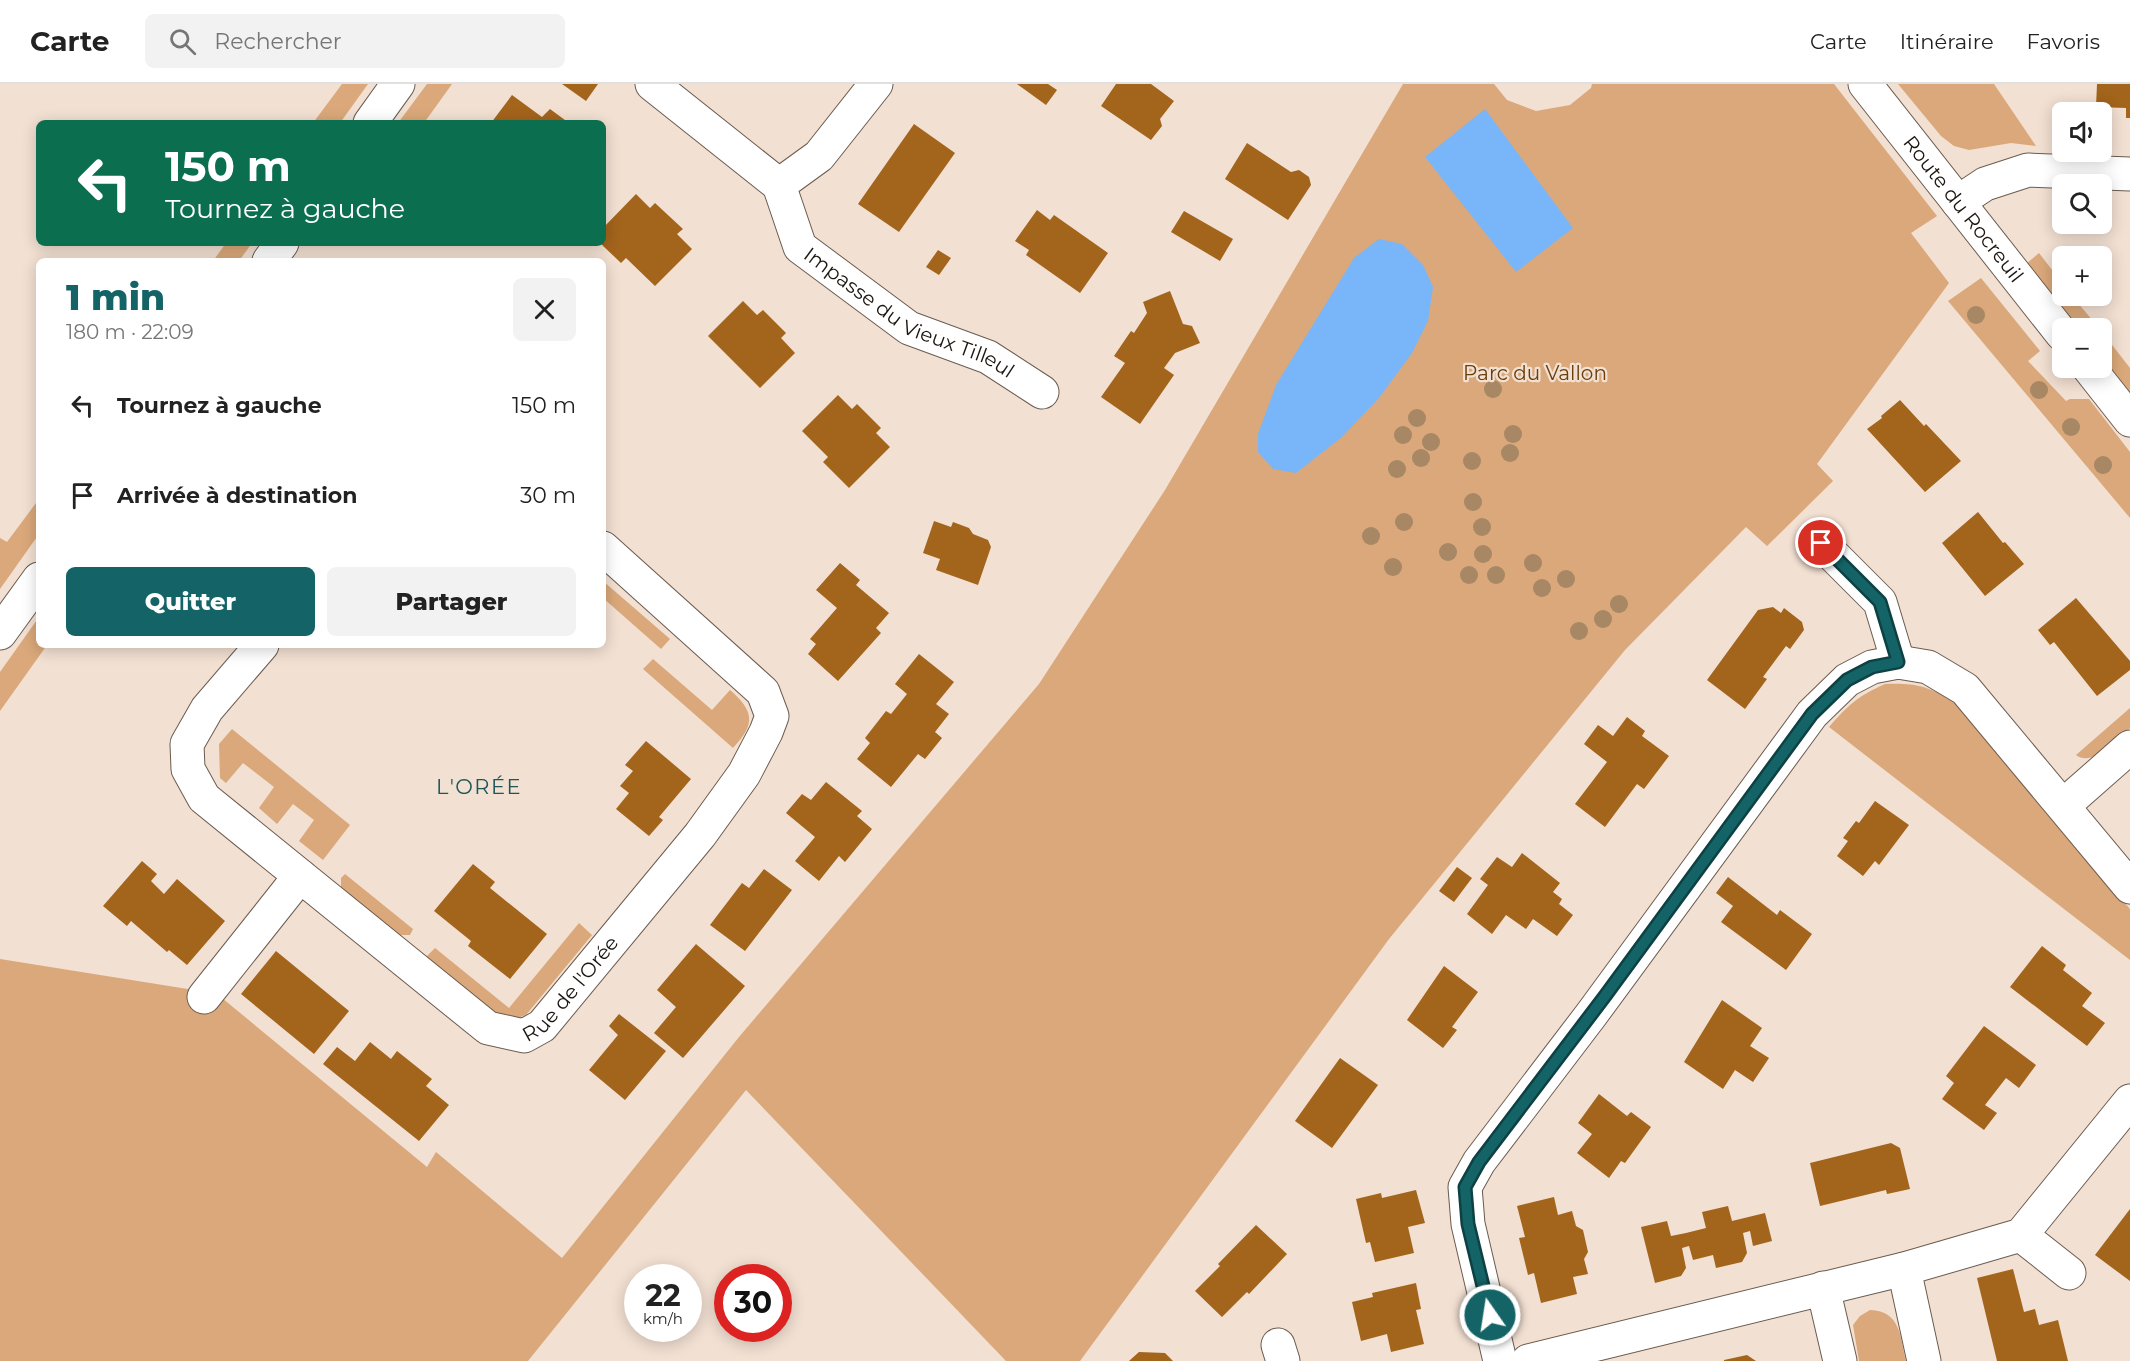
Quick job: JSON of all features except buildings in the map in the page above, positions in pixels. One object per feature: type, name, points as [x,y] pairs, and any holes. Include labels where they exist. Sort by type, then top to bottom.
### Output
[{"type":"street","points":[[372,120],[399,84]]},
{"type":"street","points":[[652,84],[779,185],[819,156],[876,84]]},
{"type":"street","name":"Route du Rocreuil","points":[[1865,84],[2052,321]]},
{"type":"street","points":[[1958,202],[1985,184],[2028,170],[2130,174]]},
{"type":"street","name":"Impasse du Vieux Tilleul","points":[[779,185],[800,247],[909,328],[988,357],[1042,392]]},
{"type":"street","points":[[2097,378],[2130,420]]},
{"type":"street","points":[[1821,543],[1880,602],[1898,662]]},
{"type":"street","name":"Rue de l'Orée","points":[[259,648],[207,709],[187,744],[188,769],[204,798],[488,1028],[524,1036],[543,1026],[700,835],[744,774],[772,716],[763,693],[606,551]]},
{"type":"street","points":[[0,633],[36,583]]},
{"type":"street","points":[[1500,1361],[1468,1224],[1465,1187],[1479,1162],[1598,1005],[1812,714],[1847,680],[1872,667],[1898,662],[1928,667],[1965,689],[2130,887]]},
{"type":"street","points":[[2064,805],[2130,747]]},
{"type":"street","points":[[204,997],[300,876]]},
{"type":"street","points":[[1528,1361],[1904,1269],[2021,1236],[2130,1101]]},
{"type":"street","points":[[2021,1236],[2069,1273]]},
{"type":"street","points":[[1904,1269],[1924,1361]]},
{"type":"street","points":[[1822,1288],[1840,1361]]},
{"type":"green space","points":[[342,84],[368,84],[342,120],[315,120]]},
{"type":"green space","points":[[427,84],[452,84],[426,120],[400,120]]},
{"type":"green space","name":"Parc du Vallon","points":[[1403,84],[1494,84],[1507,100],[1536,111],[1570,105],[1591,88],[1592,84],[1834,84],[1937,216],[1911,233],[1949,283],[1817,464],[1833,481],[1767,546],[1746,527],[1625,650],[1389,939],[1080,1361],[1006,1361],[746,1090],[528,1361],[0,1361],[0,959],[194,990],[222,998],[427,1167],[436,1152],[562,1258],[739,1037],[1039,684],[1165,490]]},
{"type":"green space","points":[[1898,84],[1994,84],[2036,146],[2011,143],[1969,150],[1954,146],[1941,136]]},
{"type":"green space","points":[[224,246],[250,246],[241,258],[215,258]]},
{"type":"green space","points":[[2039,253],[2052,270],[2052,297],[2026,264]]},
{"type":"green space","points":[[1981,278],[2040,351],[2028,361],[2066,401],[2089,399],[2130,452],[2130,518],[1948,301]]},
{"type":"green space","points":[[2059,306],[2080,306],[2091,318],[2069,318]]},
{"type":"green space","points":[[2112,345],[2130,368],[2130,396],[2112,373]]},
{"type":"green space","points":[[36,503],[36,538],[0,589],[0,538],[7,542]]},
{"type":"green space","points":[[606,584],[670,639],[661,649],[606,601]]},
{"type":"green space","points":[[36,621],[36,648],[45,648],[0,711],[0,672]]},
{"type":"green space","points":[[653,659],[712,710],[730,690],[738,698],[748,711],[749,718],[746,732],[733,748],[643,669]]},
{"type":"green space","points":[[1885,684],[1921,687],[1937,692],[1954,702],[2130,909],[2130,960],[1829,727],[1854,702]]},
{"type":"green space","points":[[2130,708],[2130,728],[2112,744],[2090,758],[2076,755]]},
{"type":"green space","points":[[232,729],[350,825],[323,860],[299,841],[314,820],[293,804],[277,824],[259,808],[274,787],[243,763],[226,783],[220,778],[219,744]]},
{"type":"green space","points":[[345,874],[413,929],[410,935],[400,935],[341,888],[341,878]]},
{"type":"green space","points":[[579,923],[592,935],[526,1015],[515,1019],[500,1020],[427,965],[427,956],[435,948],[509,1008]]},
{"type":"green space","points":[[1870,1310],[1880,1311],[1893,1320],[1900,1335],[1906,1361],[1859,1361],[1853,1325],[1860,1316]]},
{"type":"water","points":[[1485,109],[1573,228],[1516,272],[1425,157]]},
{"type":"water","points":[[1379,239],[1402,244],[1423,265],[1433,287],[1428,321],[1412,353],[1379,398],[1342,437],[1296,473],[1273,469],[1258,452],[1258,434],[1276,385],[1354,258]]},
{"type":"district","name":"L'ORÉE","points":[[479,786]]},
{"type":"route","points":[[1490,1315],[1468,1224],[1465,1187],[1479,1162],[1605,996],[1812,714],[1847,680],[1872,667],[1898,662],[1880,602],[1821,543]]}]
